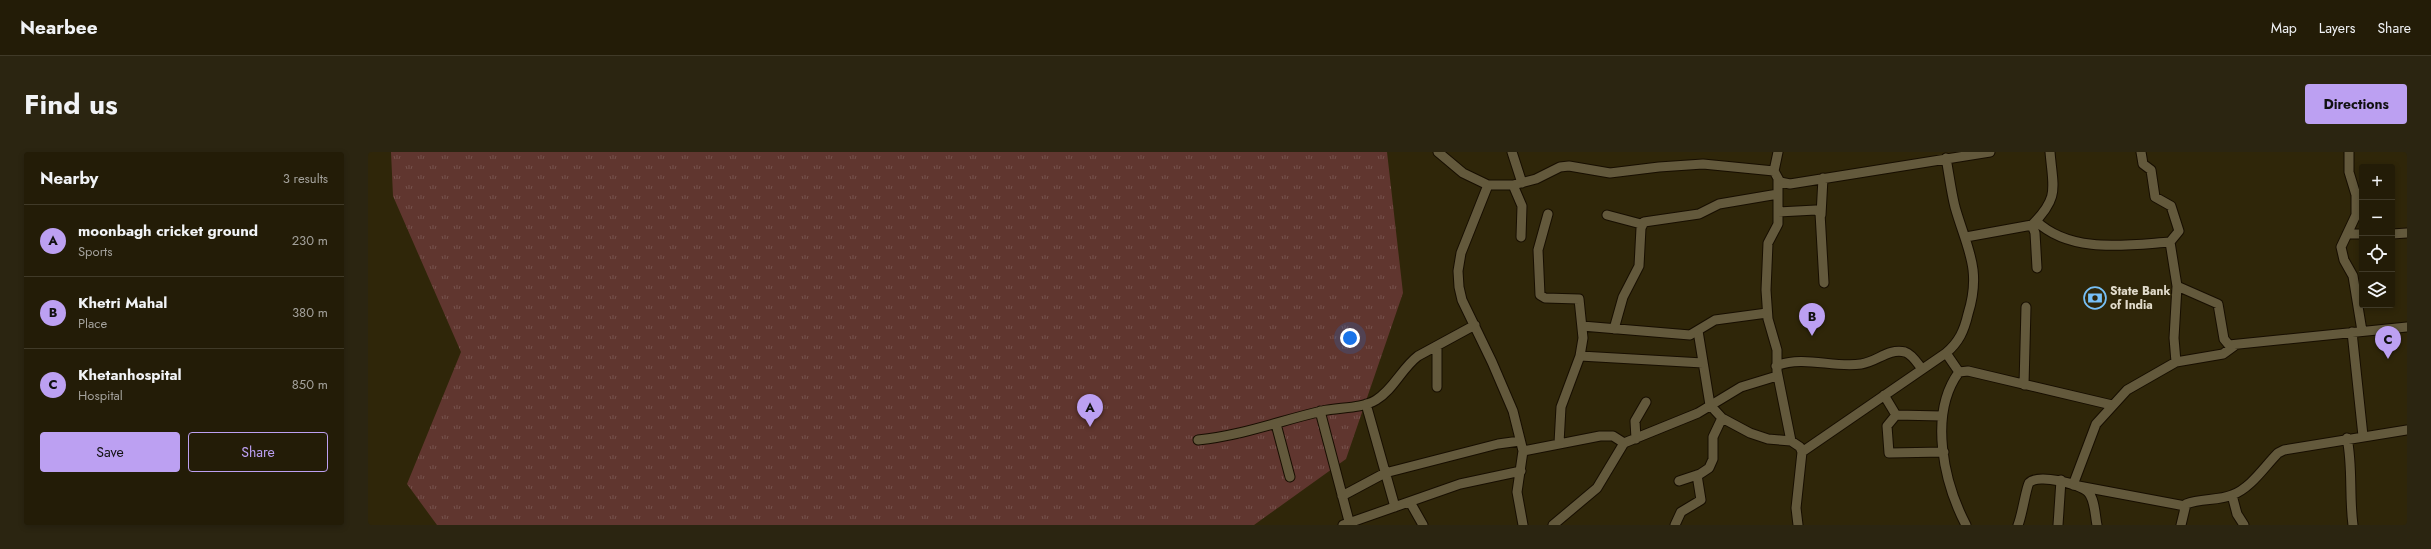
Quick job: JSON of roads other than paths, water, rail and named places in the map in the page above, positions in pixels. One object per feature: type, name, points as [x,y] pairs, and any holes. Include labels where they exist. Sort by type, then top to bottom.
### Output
[{"type":"street","points":[[1438,152],[1463,173],[1488,185],[1518,184],[1569,166],[1610,173],[1658,167],[1703,164],[1776,175],[1783,183],[1790,184],[1946,158],[1956,154],[1990,152]]},
{"type":"street","points":[[1512,152],[1522,206],[1521,237]]},
{"type":"street","points":[[1778,152],[1776,175],[1778,194],[1777,227],[1770,238],[1767,251],[1767,313],[1777,350],[1776,366],[1791,441]]},
{"type":"street","points":[[2037,268],[2034,223],[2053,196],[2050,152]]},
{"type":"street","points":[[1966,237],[2034,223],[2044,229],[2073,240],[2108,247],[2170,242],[2179,231],[2171,206],[2155,197],[2151,170],[2143,164],[2142,152]]},
{"type":"street","points":[[2349,152],[2349,172],[2356,195],[2356,215],[2352,227],[2343,240],[2341,252],[2353,276],[2362,331]]},
{"type":"street","points":[[1802,452],[1946,354],[1962,334],[1973,298],[1975,276],[1966,237],[1955,206],[1946,158]]},
{"type":"street","points":[[1823,178],[1821,215],[1824,284]]},
{"type":"street","points":[[1488,185],[1461,253],[1458,271],[1462,300],[1475,325],[1513,411],[1523,452],[1517,492],[1523,525]]},
{"type":"street","points":[[1607,215],[1641,224],[1647,221],[1699,214],[1719,204],[1778,194]]},
{"type":"street","points":[[1778,212],[1816,210],[1821,215]]},
{"type":"street","points":[[1548,214],[1538,250],[1540,295],[1545,298],[1579,299],[1584,335],[1580,356],[1562,401],[1559,443]]},
{"type":"street","points":[[1614,329],[1623,298],[1639,266],[1641,224]]},
{"type":"street","points":[[2395,234],[2407,233]]},
{"type":"street","points":[[2347,234],[2359,234]]},
{"type":"street","points":[[2170,242],[2177,286],[2174,338],[2176,362]]},
{"type":"street","points":[[2177,286],[2218,304],[2224,339],[2229,345],[2234,346],[2407,327]]},
{"type":"street","points":[[2024,385],[2026,307]]},
{"type":"street","points":[[1582,326],[1690,335],[1698,332],[1715,320],[1767,313]]},
{"type":"street","points":[[1198,440],[1229,436],[1320,411],[1366,404],[1385,393],[1410,362],[1475,325]]},
{"type":"street","points":[[1698,332],[1710,405],[1722,418],[1759,436],[1791,441],[1800,447],[1802,452],[1796,508],[1798,525]]},
{"type":"street","points":[[2352,332],[2363,436]]},
{"type":"street","points":[[1437,346],[1437,387]]},
{"type":"street","points":[[2073,484],[2096,424],[2112,405],[2138,382],[2176,362],[2223,354],[2234,346]]},
{"type":"street","points":[[1776,366],[1798,360],[1861,364],[1887,353],[1903,352],[1911,356],[1922,369]]},
{"type":"street","points":[[1946,354],[1959,372]]},
{"type":"street","points":[[1580,356],[1704,363]]},
{"type":"street","points":[[1959,372],[1968,371],[2112,405]]},
{"type":"street","points":[[1959,372],[1942,416],[1944,452],[1951,494],[1966,525]]},
{"type":"street","points":[[1553,525],[1597,488],[1624,443],[1698,413],[1741,387],[1778,376]]},
{"type":"street","points":[[1884,395],[1896,415]]},
{"type":"street","points":[[1636,439],[1635,421],[1646,402]]},
{"type":"street","points":[[1366,404],[1395,507]]},
{"type":"street","points":[[1320,411],[1342,496],[1347,524],[1460,484],[1521,471]]},
{"type":"street","points":[[1896,415],[1942,416]]},
{"type":"street","points":[[1896,415],[1887,426],[1889,453],[1944,452]]},
{"type":"street","points":[[1679,481],[1705,471],[1712,464],[1713,438],[1722,418]]},
{"type":"street","points":[[1276,424],[1290,477]]},
{"type":"street","points":[[2018,525],[2029,484],[2037,480],[2061,480],[2073,484],[2185,506],[2190,503],[2232,495],[2247,487],[2273,458],[2284,450],[2347,438],[2407,430]]},
{"type":"street","points":[[1523,452],[1559,443],[1600,436],[1613,436],[1624,443]]},
{"type":"street","points":[[2347,438],[2352,464],[2349,495],[2352,525]]},
{"type":"street","points":[[1342,496],[1385,473],[1498,444],[1520,441]]},
{"type":"street","points":[[1674,525],[1681,512],[1701,500],[1697,475]]},
{"type":"street","points":[[2058,525],[2061,480]]},
{"type":"street","points":[[2073,484],[2085,490],[2090,495],[2097,525]]},
{"type":"street","points":[[2232,495],[2237,514],[2244,525]]},
{"type":"street","points":[[1410,502],[1423,525]]},
{"type":"street","points":[[2181,525],[2185,506]]},
{"type":"place","name":"State Bank of India","points":[[2095,298]]},
{"type":"place","name":"Khetri Mahal","points":[[1812,336]]},
{"type":"place","name":"Khetanhospital","points":[[2388,359]]},
{"type":"place","name":"moonbagh cricket ground","points":[[1090,427]]}]
